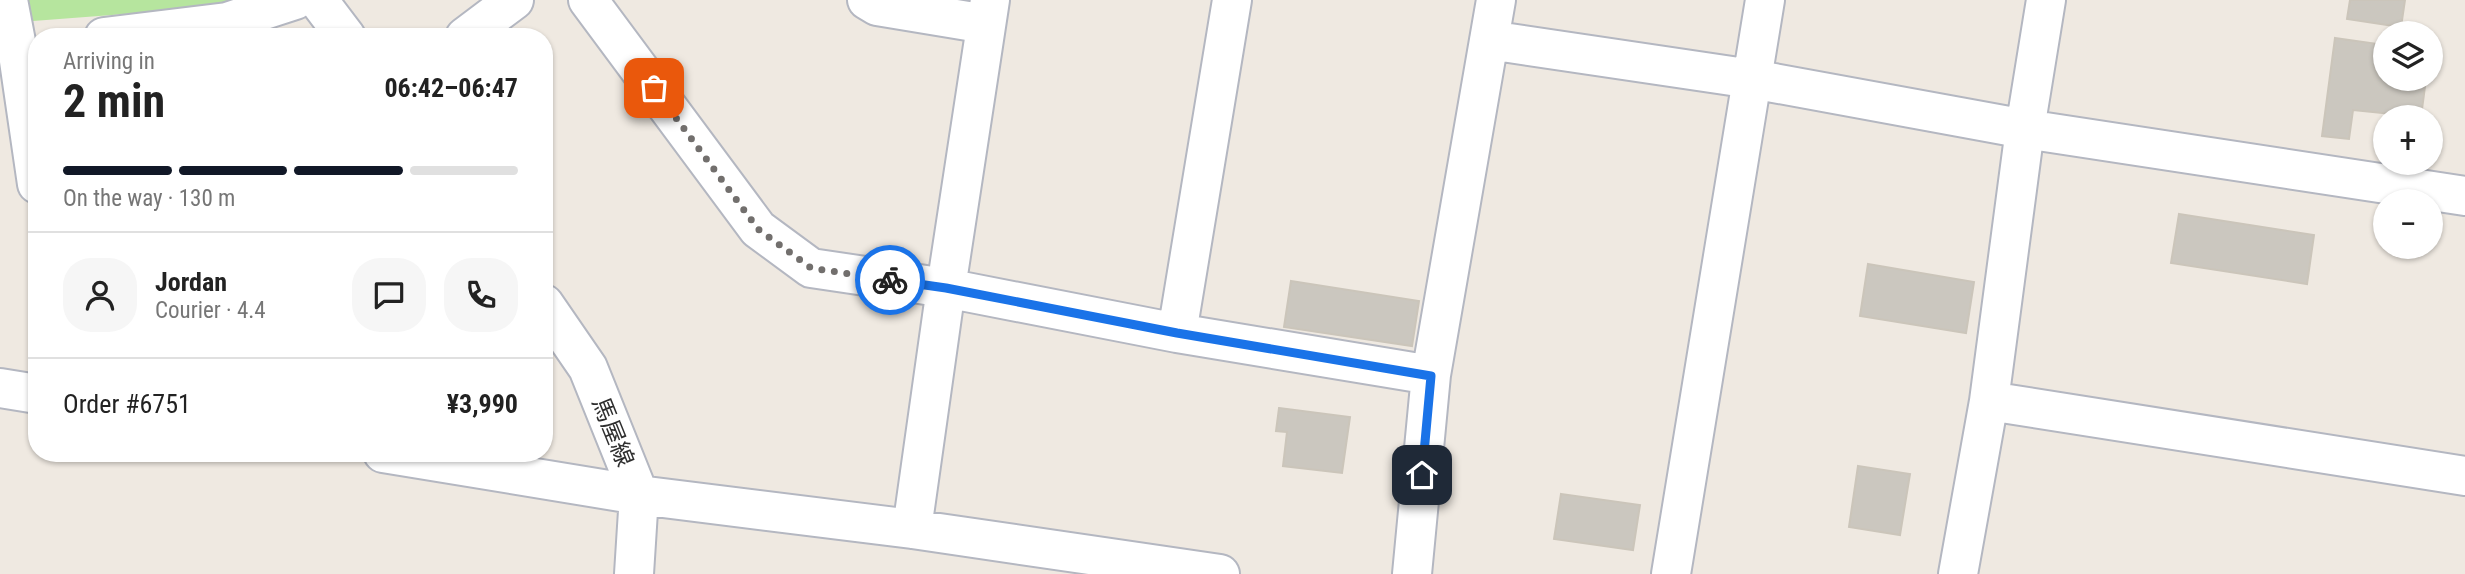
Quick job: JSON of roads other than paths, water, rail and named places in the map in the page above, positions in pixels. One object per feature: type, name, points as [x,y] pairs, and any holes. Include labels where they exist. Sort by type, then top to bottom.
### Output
[{"type":"street","points":[[8,0],[28,119]]},
{"type":"street","points":[[231,28],[295,0]]},
{"type":"street","points":[[318,0],[339,28]]},
{"type":"street","points":[[477,28],[514,0]]},
{"type":"street","points":[[588,0],[758,229],[811,268],[946,288],[1177,333],[1431,376]]},
{"type":"street","points":[[867,0],[877,6],[988,12],[912,529]]},
{"type":"street","points":[[1177,333],[1232,0]]},
{"type":"street","points":[[1412,574],[1431,376],[1496,0]]},
{"type":"street","points":[[1671,574],[1765,0]]},
{"type":"street","points":[[1958,574],[1989,401],[2025,129],[2046,0]]},
{"type":"street","points":[[1489,40],[1752,79],[2025,129],[2465,196]]},
{"type":"street","name":"馬屋線","points":[[553,317],[588,368],[639,495],[634,574]]},
{"type":"street","points":[[0,388],[28,393]]},
{"type":"street","points":[[1989,401],[2465,475]]},
{"type":"street","points":[[438,462],[639,495],[912,529],[1220,574]]}]
